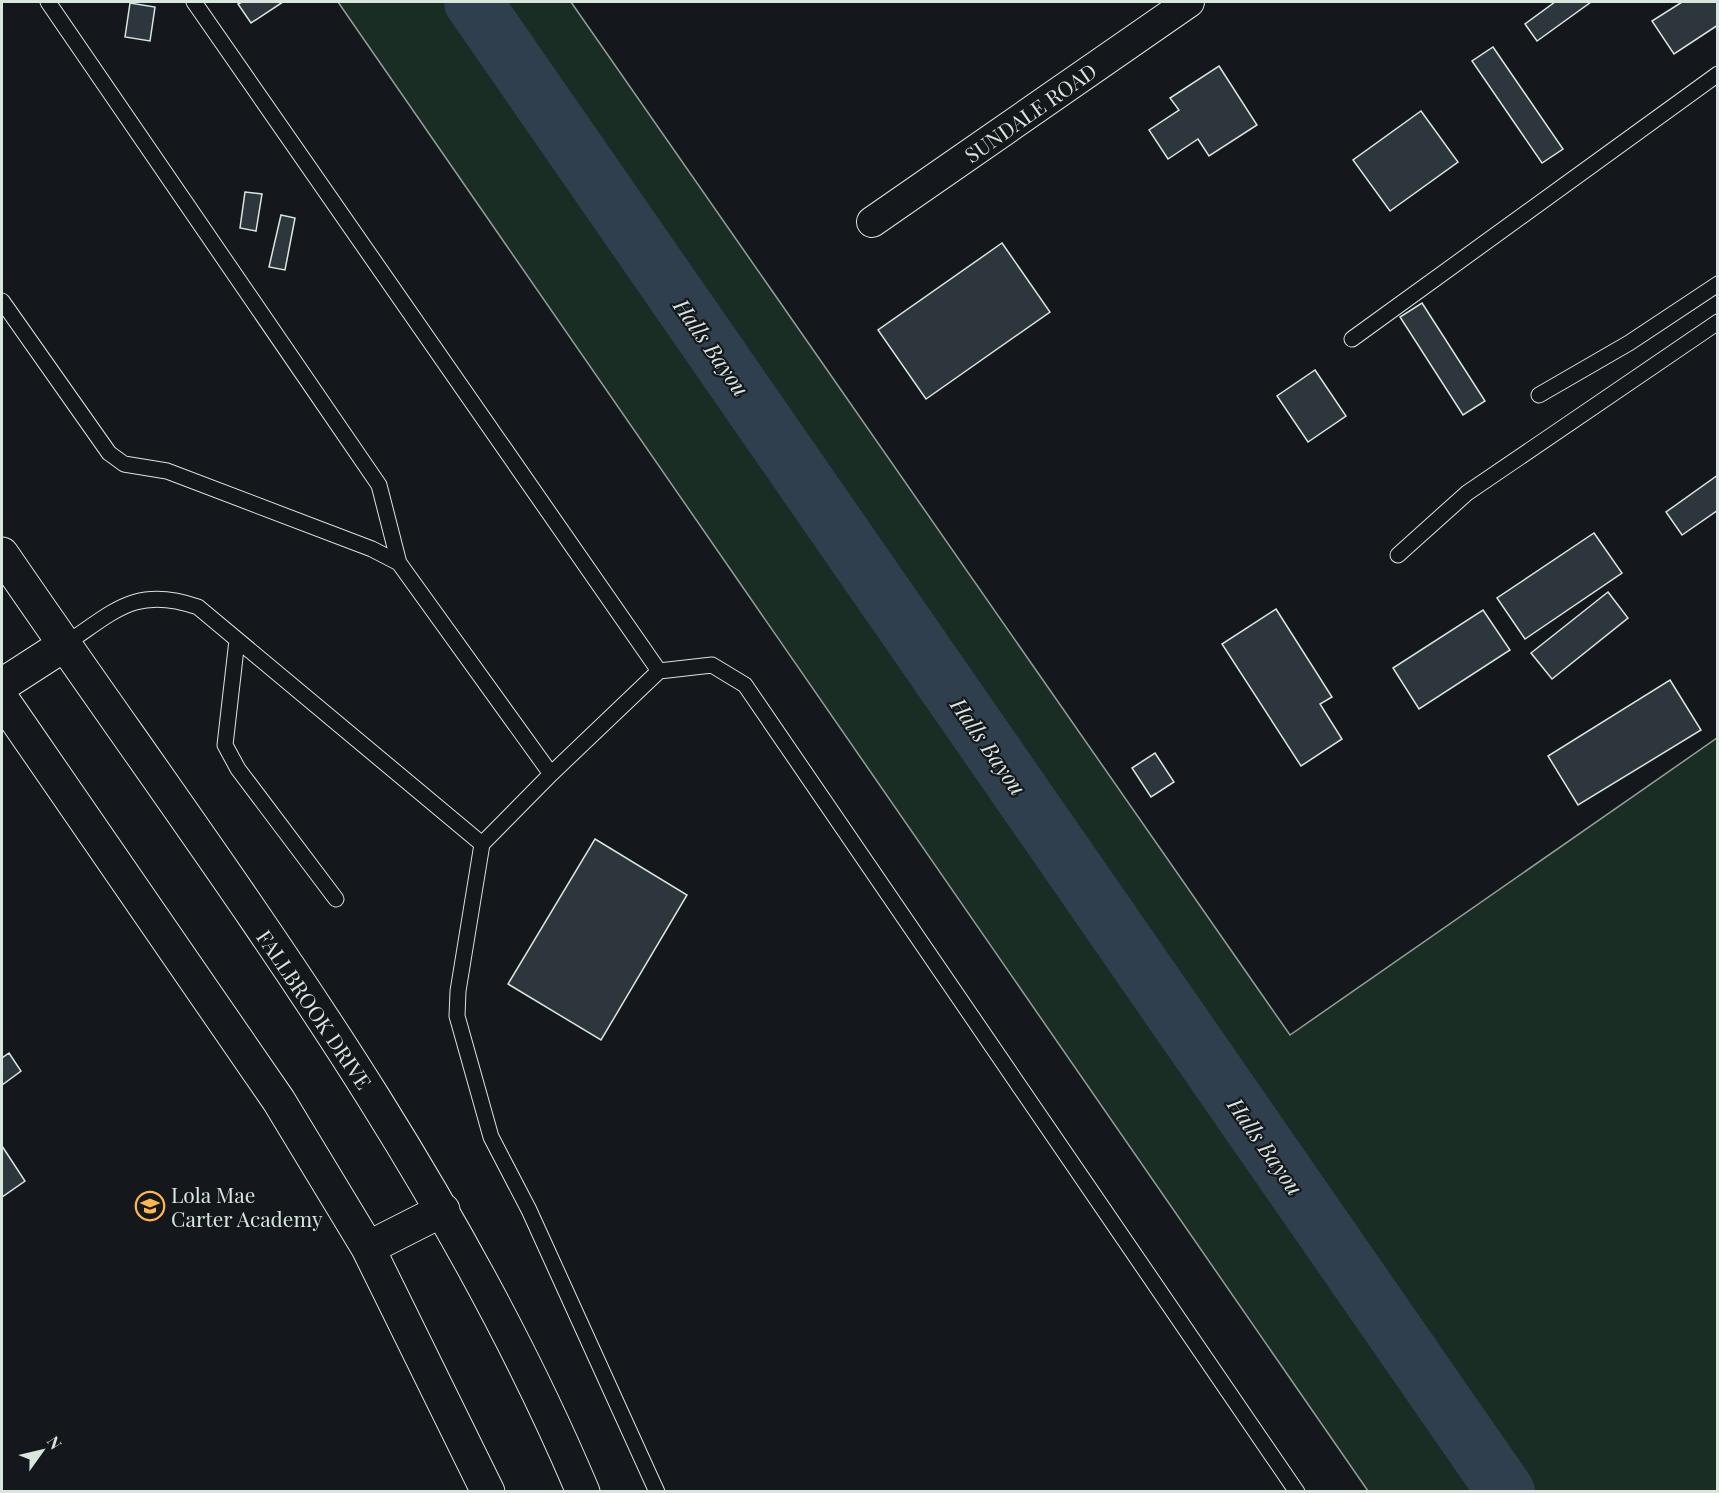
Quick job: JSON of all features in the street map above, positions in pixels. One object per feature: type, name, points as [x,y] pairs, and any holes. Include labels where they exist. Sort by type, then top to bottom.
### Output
[{"type":"main road","name":"FALLBROOK DRIVE","points":[[2,554],[338,1040],[444,1210],[516,1350],[583,1491]]},
{"type":"main road","points":[[2,685],[64,645]]},
{"type":"main road","points":[[2,699],[279,1101],[368,1248],[488,1491]]},
{"type":"main road","points":[[368,1248],[444,1210]]},
{"type":"street","name":"SUNDALE ROAD","points":[[872,222],[1188,2]]},
{"type":"lane","points":[[48,2],[379,485],[399,563],[551,774]]},
{"type":"lane","points":[[194,2],[659,671]]},
{"type":"lane","points":[[1352,339],[1718,74]]},
{"type":"lane","points":[[1539,394],[1629,343],[1718,284]]},
{"type":"lane","points":[[2,301],[109,453],[124,464],[167,471],[372,549],[399,563]]},
{"type":"lane","points":[[1398,555],[1467,493],[1718,322]]},
{"type":"lane","points":[[64,645],[124,606],[141,598],[166,598],[198,607],[482,844]]},
{"type":"lane","points":[[237,640],[225,745],[237,769],[336,899]]},
{"type":"lane","points":[[657,1491],[530,1210],[491,1137],[457,1016],[458,991],[482,844],[551,774],[659,671],[712,665],[745,685],[1297,1491]]},
{"type":"green space","points":[[338,2],[571,2],[1290,1035],[1717,738],[1717,1491],[1368,1491]]},
{"type":"building","points":[[242,2],[283,2],[251,23],[238,4]]},
{"type":"building","points":[[1555,2],[1591,2],[1537,41],[1525,24]]},
{"type":"building","points":[[1682,2],[1718,2],[1718,25],[1674,54],[1652,21]]},
{"type":"building","points":[[130,3],[155,7],[150,41],[125,37]]},
{"type":"building","points":[[1493,47],[1563,149],[1542,163],[1472,61]]},
{"type":"building","points":[[1219,66],[1257,125],[1209,156],[1198,139],[1168,159],[1149,130],[1179,110],[1170,98]]},
{"type":"building","points":[[1421,111],[1458,162],[1390,211],[1353,160]]},
{"type":"building","points":[[245,192],[262,194],[256,231],[240,228]]},
{"type":"building","points":[[281,215],[295,218],[285,270],[269,267]]},
{"type":"building","points":[[1002,243],[1050,312],[926,399],[878,330]]},
{"type":"building","points":[[1422,303],[1485,401],[1463,415],[1400,317]]},
{"type":"building","points":[[1315,370],[1346,416],[1308,442],[1277,396]]},
{"type":"building","points":[[1718,475],[1718,510],[1682,535],[1666,512]]},
{"type":"building","points":[[1594,533],[1622,573],[1525,639],[1497,598]]},
{"type":"building","points":[[1608,592],[1628,618],[1552,679],[1531,653]]},
{"type":"building","points":[[1276,609],[1332,697],[1320,704],[1342,739],[1301,766],[1222,644]]},
{"type":"building","points":[[1483,610],[1510,650],[1419,709],[1393,668]]},
{"type":"building","points":[[1670,680],[1701,730],[1578,805],[1548,756]]},
{"type":"building","points":[[1155,753],[1174,782],[1151,797],[1132,768]]},
{"type":"building","points":[[595,839],[687,895],[601,1040],[508,984]]},
{"type":"building","points":[[9,1053],[21,1071],[2,1085],[2,1058]]},
{"type":"building","points":[[2,1146],[25,1181],[2,1197]]},
{"type":"waterway","name":"Halls Bayou","points":[[473,2],[1506,1492]]},
{"type":"place","name":"Lola Mae Carter Academy","points":[[150,1206]]}]
